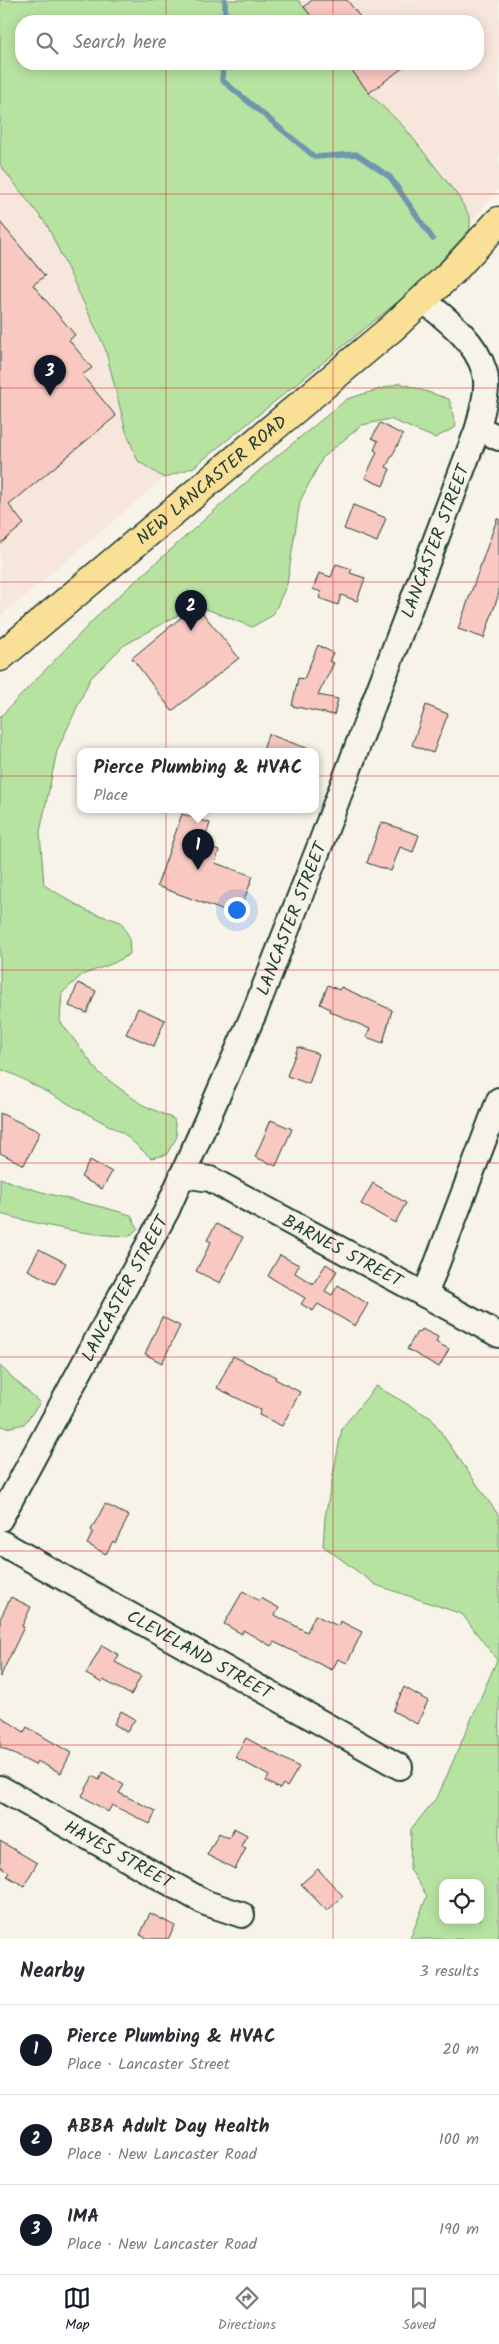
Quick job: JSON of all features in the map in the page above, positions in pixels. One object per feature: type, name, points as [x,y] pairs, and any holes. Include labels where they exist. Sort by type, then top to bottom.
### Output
[{"type":"main road","points":[[423,300],[499,221]]},
{"type":"main road","name":"NEW LANCASTER ROAD","points":[[0,657],[423,300]]},
{"type":"street","name":"LANCASTER STREET","points":[[0,1519],[167,1210],[258,1002],[322,840],[489,432],[485,394],[485,370],[461,332],[423,300]]},
{"type":"street","points":[[425,1295],[499,1100]]},
{"type":"street","name":"BARNES STREET","points":[[182,1175],[210,1179],[218,1183],[499,1335]]},
{"type":"street","name":"CLEVELAND STREET","points":[[0,1542],[400,1767]]},
{"type":"street","name":"HAYES STREET","points":[[0,1788],[206,1903],[242,1915]]},
{"type":"shaded area","points":[[298,0],[499,0],[499,188],[470,224],[470,217],[458,196],[405,128],[369,93],[352,70],[484,70],[484,15],[310,15]]},
{"type":"shaded area","points":[[0,165],[47,225],[105,348],[126,431],[138,461],[164,478],[0,617]]},
{"type":"green space","points":[[0,0],[298,0],[310,15],[15,15],[15,70],[352,70],[369,93],[405,128],[458,196],[470,217],[470,229],[421,283],[194,467],[164,478],[138,461],[126,431],[105,348],[47,225],[0,165]]},
{"type":"green space","points":[[400,383],[449,399],[456,427],[435,438],[390,419],[362,425],[323,457],[300,501],[287,584],[273,615],[252,627],[196,605],[123,646],[90,679],[57,751],[40,832],[44,885],[87,911],[121,922],[129,937],[130,954],[114,963],[82,975],[62,993],[60,1021],[99,1073],[141,1104],[174,1119],[177,1137],[166,1155],[151,1158],[123,1133],[15,1075],[0,1069],[0,717],[103,610],[260,470],[347,399]]},
{"type":"green space","points":[[0,1178],[48,1194],[131,1215],[138,1228],[130,1236],[114,1236],[48,1226],[0,1214]]},
{"type":"green space","points":[[0,1366],[40,1403],[24,1424],[7,1428],[0,1425]]},
{"type":"green space","points":[[376,1386],[431,1418],[499,1516],[499,1939],[410,1939],[427,1896],[410,1869],[411,1829],[438,1796],[497,1660],[462,1614],[376,1585],[323,1546],[325,1517],[342,1428]]},
{"type":"building","points":[[312,0],[347,0],[358,15],[310,15],[304,7]]},
{"type":"building","points":[[352,70],[400,70],[369,93]]},
{"type":"building","points":[[0,222],[45,276],[33,285],[75,335],[69,340],[92,368],[82,375],[116,416],[9,505],[24,524],[0,544]]},
{"type":"building","points":[[380,423],[403,435],[386,467],[390,469],[383,486],[365,478],[377,452],[374,450],[378,441],[372,438]]},
{"type":"building","points":[[353,505],[386,518],[377,542],[344,529]]},
{"type":"building","points":[[497,519],[499,519],[499,593],[484,638],[458,629]]},
{"type":"building","points":[[336,564],[352,569],[350,573],[365,578],[357,601],[341,595],[338,605],[319,598],[321,592],[313,589],[319,573],[331,577]]},
{"type":"building","points":[[196,605],[239,658],[172,711],[132,658]]},
{"type":"building","points":[[318,645],[333,653],[329,661],[334,663],[318,695],[338,699],[334,715],[292,706],[298,678],[304,679]]},
{"type":"building","points":[[426,705],[448,714],[433,753],[412,745]]},
{"type":"building","points":[[268,734],[306,748],[264,748]]},
{"type":"building","points":[[182,814],[210,823],[203,845],[219,851],[215,863],[253,876],[238,916],[157,886]]},
{"type":"building","points":[[381,822],[419,835],[413,852],[400,847],[391,871],[367,863]]},
{"type":"building","points":[[78,983],[96,991],[87,1013],[69,1006]]},
{"type":"building","points":[[328,985],[339,990],[341,987],[392,1010],[383,1043],[366,1037],[370,1029],[329,1011],[330,1009],[320,1004]]},
{"type":"building","points":[[138,1008],[165,1020],[154,1046],[126,1034]]},
{"type":"building","points":[[298,1047],[319,1054],[309,1084],[287,1076]]},
{"type":"building","points":[[0,1113],[40,1132],[24,1165],[0,1153]]},
{"type":"building","points":[[271,1120],[292,1129],[276,1166],[255,1157]]},
{"type":"building","points":[[90,1160],[112,1172],[102,1189],[81,1177]]},
{"type":"building","points":[[373,1183],[406,1203],[395,1223],[361,1204]]},
{"type":"building","points":[[216,1224],[243,1237],[220,1283],[196,1271],[211,1242],[207,1240]]},
{"type":"building","points":[[39,1249],[66,1263],[55,1284],[28,1270]]},
{"type":"building","points":[[280,1255],[299,1265],[295,1273],[313,1284],[326,1264],[337,1271],[325,1291],[332,1295],[338,1285],[368,1304],[355,1326],[318,1304],[313,1311],[301,1304],[305,1298],[268,1276]]},
{"type":"building","points":[[162,1317],[180,1326],[162,1363],[145,1354]]},
{"type":"building","points":[[422,1329],[438,1337],[436,1342],[449,1349],[439,1367],[407,1349],[417,1332],[420,1333]]},
{"type":"building","points":[[233,1356],[276,1377],[275,1379],[300,1392],[282,1426],[259,1415],[261,1410],[217,1388]]},
{"type":"building","points":[[105,1504],[129,1516],[115,1543],[113,1541],[106,1554],[87,1544],[93,1532],[91,1530]]},
{"type":"building","points":[[243,1591],[259,1601],[261,1598],[279,1608],[275,1615],[307,1632],[315,1615],[338,1626],[340,1621],[362,1632],[347,1663],[338,1659],[332,1670],[274,1642],[271,1646],[243,1630],[242,1634],[224,1624]]},
{"type":"building","points":[[11,1597],[31,1607],[22,1626],[24,1627],[0,1677],[0,1619]]},
{"type":"building","points":[[102,1645],[119,1655],[115,1662],[141,1676],[131,1695],[103,1680],[102,1683],[86,1674]]},
{"type":"building","points":[[404,1687],[428,1701],[417,1724],[393,1711]]},
{"type":"building","points":[[121,1711],[135,1719],[127,1732],[114,1724]]},
{"type":"building","points":[[0,1716],[24,1732],[27,1727],[71,1753],[61,1773],[37,1761],[35,1765],[0,1747]]},
{"type":"building","points":[[246,1738],[299,1767],[287,1787],[283,1784],[280,1789],[266,1781],[269,1776],[235,1757]]},
{"type":"building","points":[[103,1772],[124,1785],[119,1793],[156,1811],[150,1824],[112,1805],[108,1812],[82,1796],[93,1776],[99,1780]]},
{"type":"building","points":[[234,1828],[247,1835],[241,1846],[246,1848],[235,1869],[207,1855],[219,1833],[229,1838]]},
{"type":"building","points":[[0,1841],[37,1863],[24,1886],[7,1876],[9,1872],[0,1866]]},
{"type":"building","points":[[318,1869],[343,1896],[327,1911],[301,1884]]},
{"type":"building","points":[[150,1913],[175,1926],[168,1939],[149,1939],[140,1935]]},
{"type":"waterway","points":[[225,0],[225,15]]},
{"type":"waterway","points":[[223,70],[222,80],[315,157],[356,154],[390,177],[433,239]]},
{"type":"place","name":"IMA","points":[[50,396]]},
{"type":"place","name":"ABBA Adult Day Health","points":[[191,631]]},
{"type":"place","name":"Pierce Plumbing & HVAC","points":[[198,870]]}]
